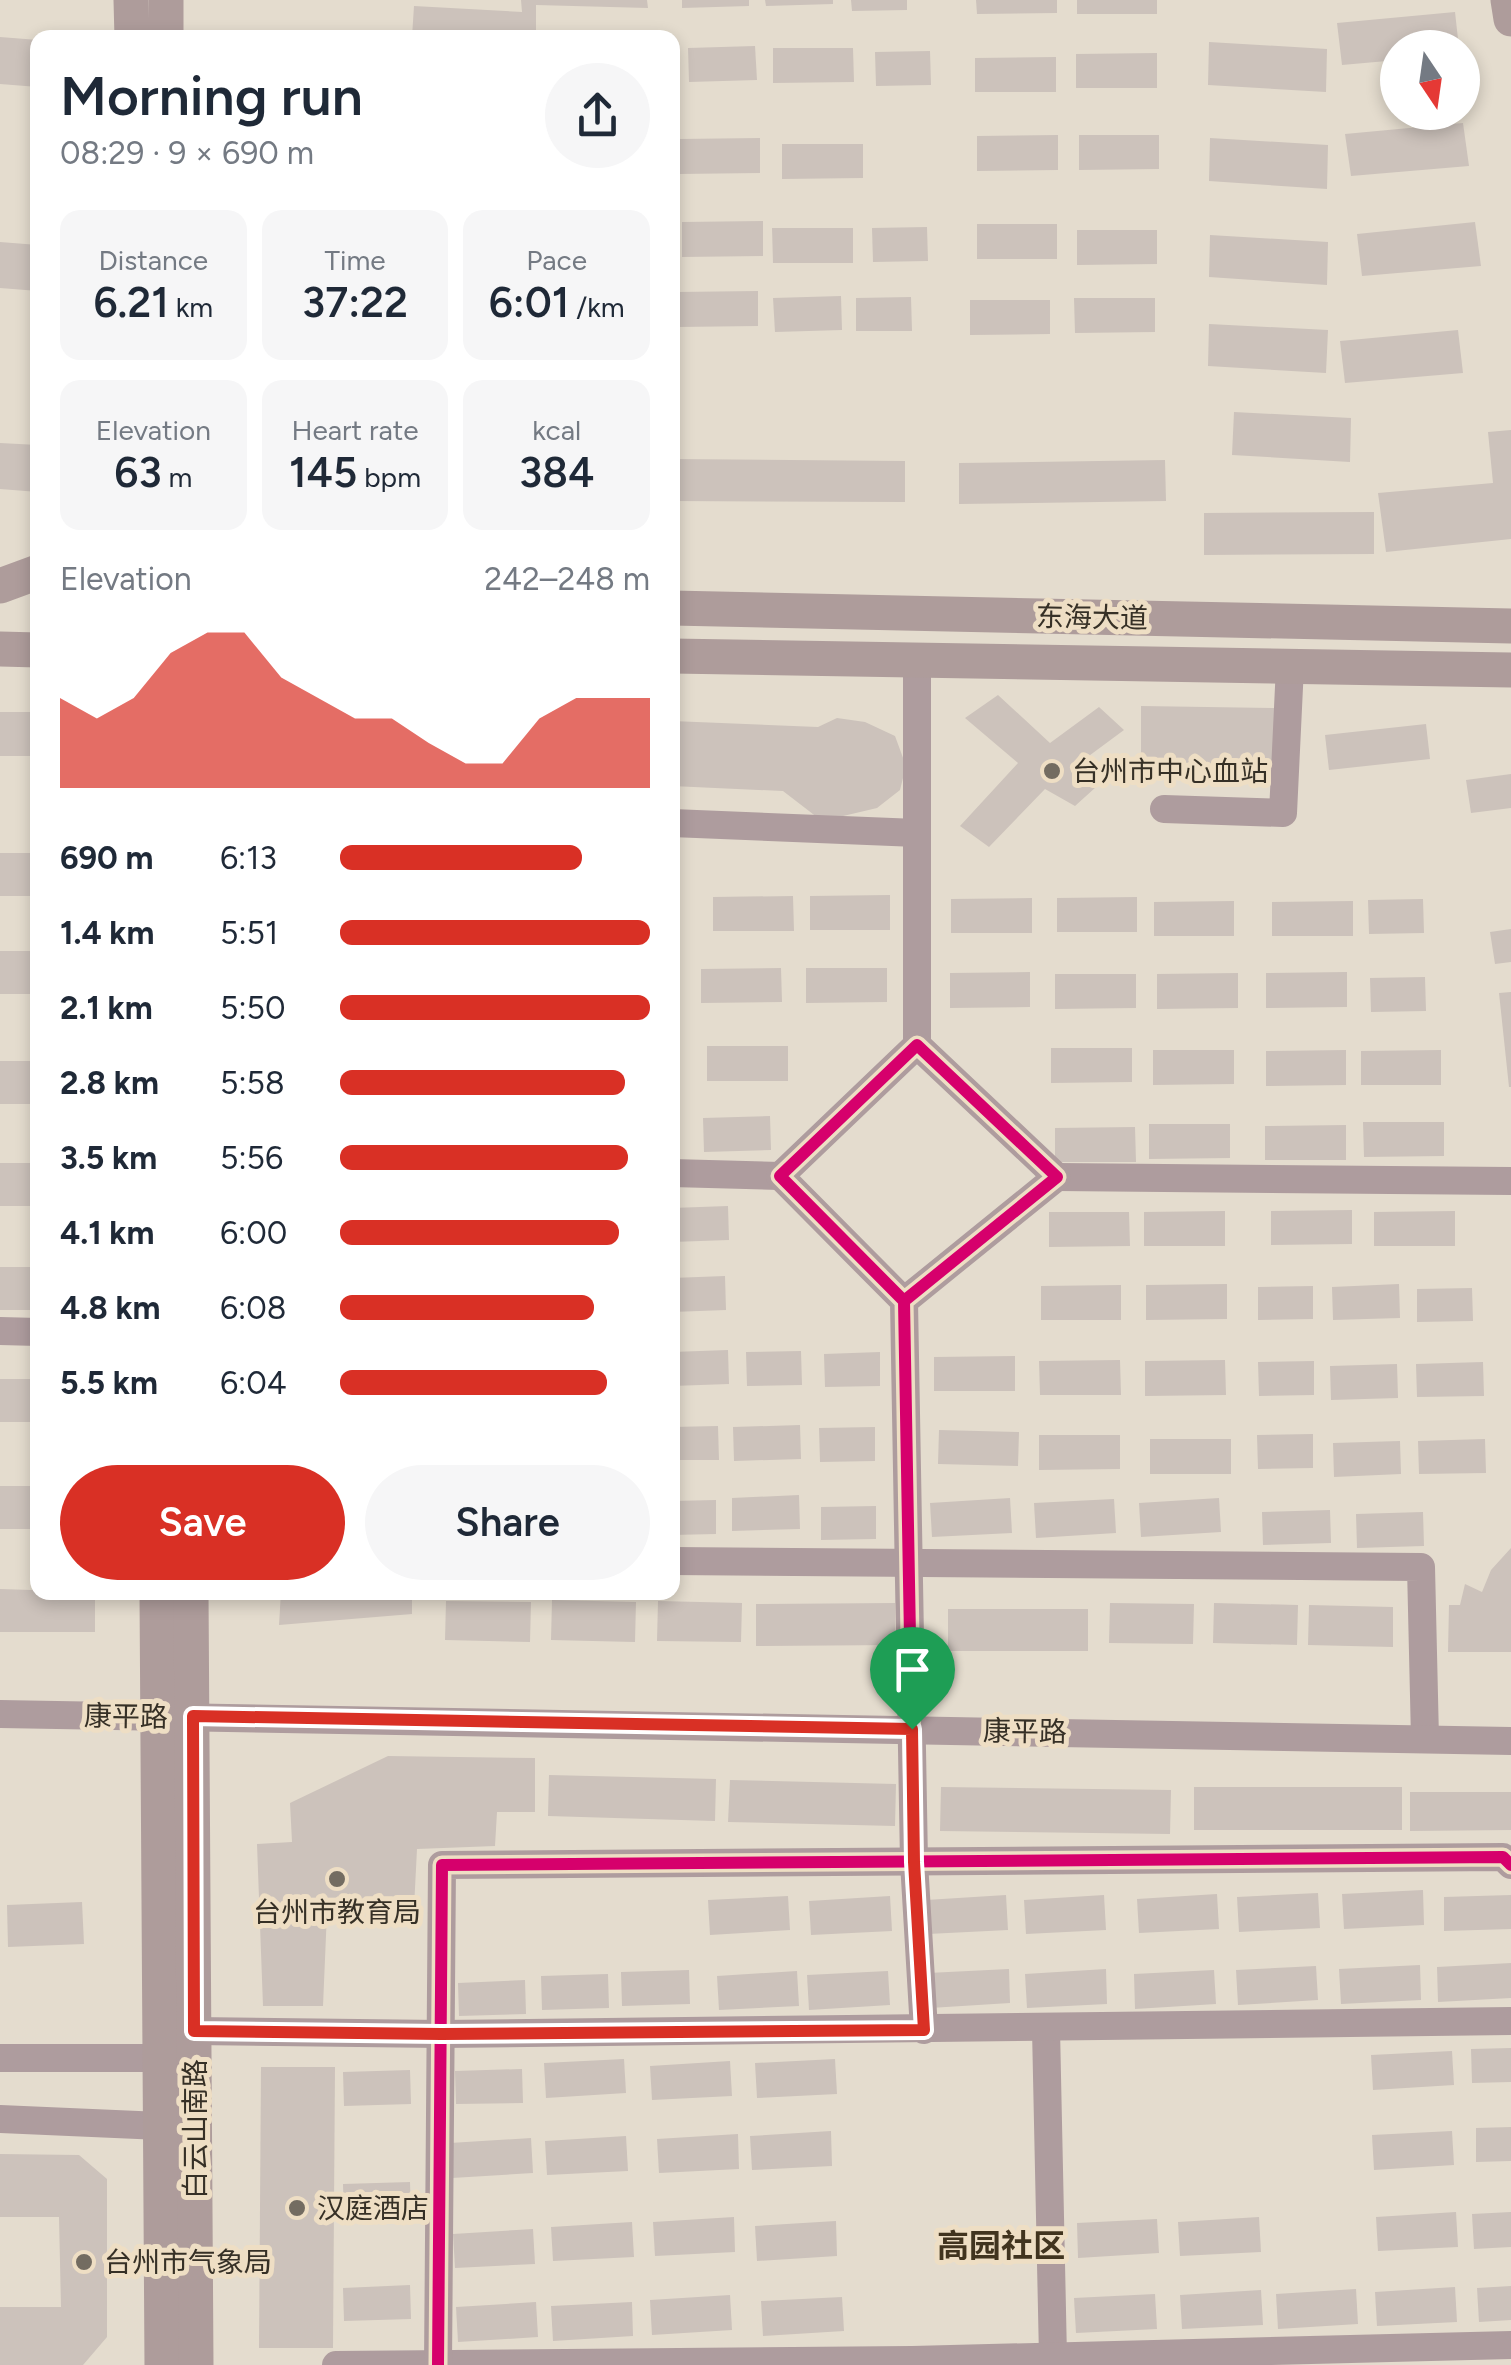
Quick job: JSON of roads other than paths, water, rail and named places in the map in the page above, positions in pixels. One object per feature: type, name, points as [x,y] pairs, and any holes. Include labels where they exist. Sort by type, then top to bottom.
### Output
[{"type":"main road","points":[[132,0],[132,30]]},
{"type":"main road","points":[[166,0],[166,30]]},
{"type":"main road","points":[[1508,0],[1511,19]]},
{"type":"main road","points":[[0,586],[30,575]]},
{"type":"main road","points":[[0,595],[30,595]]},
{"type":"main road","name":"东海大道","points":[[680,608],[1511,626]]},
{"type":"main road","points":[[0,649],[30,650]]},
{"type":"main road","name":"东海大道","points":[[680,656],[1511,670]]},
{"type":"main road","name":"白云山南路","points":[[159,1600],[176,1717],[194,2031],[196,2365]]},
{"type":"main road","name":"白云山南路","points":[[162,2365],[161,2058],[176,1717],[190,1600]]},
{"type":"street","points":[[780,1176],[917,1045],[917,659]]},
{"type":"street","points":[[1164,809],[1283,813],[1290,666]]},
{"type":"street","points":[[680,824],[917,833]]},
{"type":"street","points":[[917,1045],[1057,1177]]},
{"type":"street","points":[[680,1173],[780,1176],[904,1301],[914,1862],[924,2030]]},
{"type":"street","points":[[904,1301],[1057,1177],[1511,1181]]},
{"type":"street","points":[[0,1331],[30,1332]]},
{"type":"street","points":[[680,1561],[1421,1567],[1425,1739]]},
{"type":"street","name":"康平路","points":[[0,1714],[1511,1741]]},
{"type":"street","points":[[438,2364],[442,1866],[1503,1857],[1511,1865]]},
{"type":"street","points":[[194,2031],[441,2034],[1511,2021]]},
{"type":"street","points":[[1046,2029],[1053,2356]]},
{"type":"street","points":[[0,2058],[161,2058]]},
{"type":"street","points":[[0,2119],[161,2126]]},
{"type":"street","points":[[336,2365],[912,2363],[1511,2345]]},
{"type":"place","name":"台州市中心血站","points":[[1052,771]]},
{"type":"place","name":"台州市教育局","points":[[337,1879]]},
{"type":"place","name":"汉庭酒店","points":[[297,2208]]},
{"type":"place","name":"台州市气象局","points":[[84,2262]]},
{"type":"district","name":"高园社区","points":[[1001,2246]]}]
